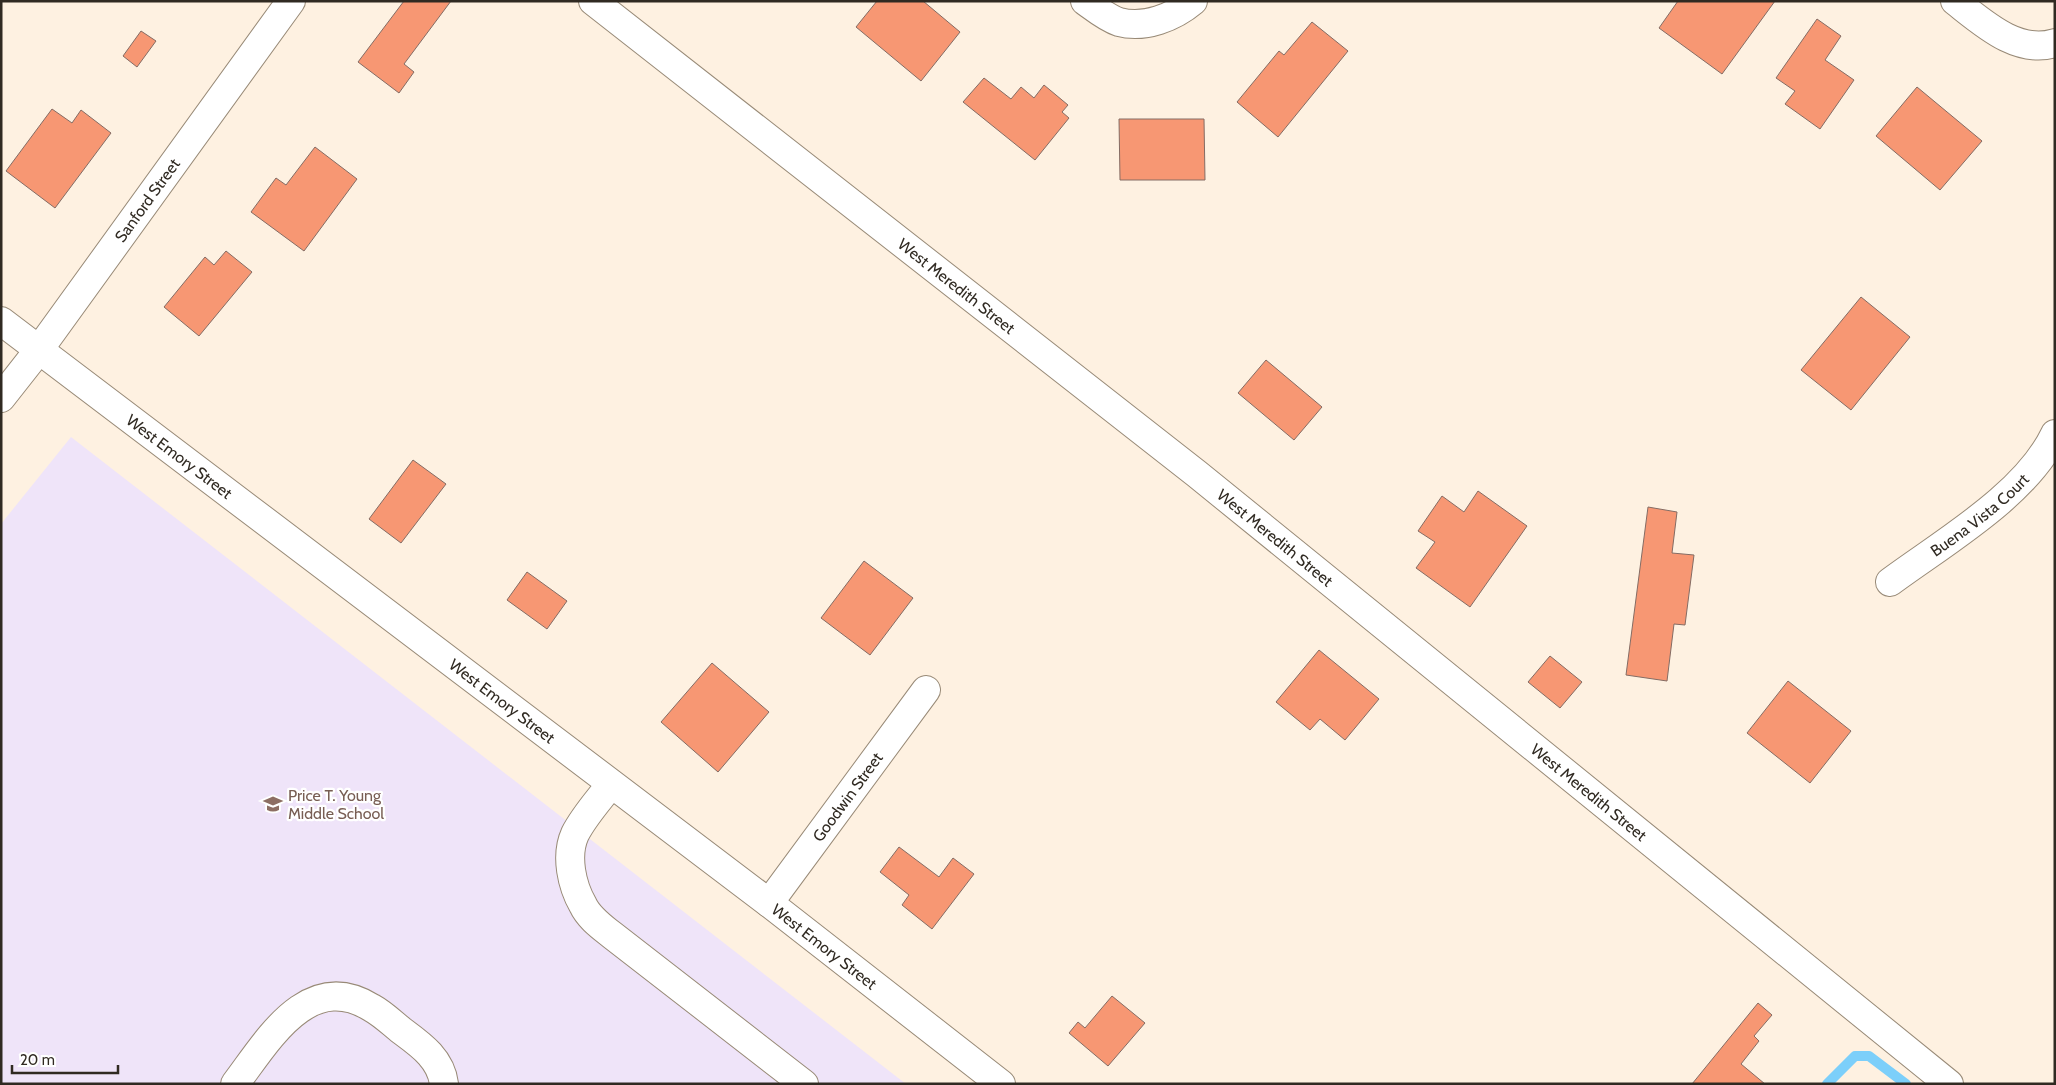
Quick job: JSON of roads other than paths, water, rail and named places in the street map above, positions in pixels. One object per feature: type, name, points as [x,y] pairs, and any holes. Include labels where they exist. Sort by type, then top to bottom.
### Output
[{"type":"street","name":"Sanford Street","points":[[1,398],[38,351],[291,1]]},
{"type":"street","name":"West Meredith Street","points":[[593,1],[1197,474],[1949,1084]]},
{"type":"street","points":[[1085,1],[1119,22],[1135,23],[1152,22],[1169,16],[1184,9],[1194,1]]},
{"type":"street","points":[[1955,1],[1986,26],[2008,38],[2046,46],[2055,43]]},
{"type":"street","name":"West Emory Street","points":[[1,321],[38,351],[769,903],[1001,1084]]},
{"type":"street","name":"Buena Vista Court","points":[[1890,582],[2007,495],[2029,474],[2055,434]]},
{"type":"street","name":"Goodwin Street","points":[[769,903],[926,690]]},
{"type":"street","points":[[611,784],[574,836],[570,861],[576,890],[583,906],[595,921],[612,935],[804,1084]]},
{"type":"street","points":[[235,1084],[283,1021],[298,1008],[314,1001],[335,996],[353,999],[372,1007],[426,1050],[437,1063],[444,1084]]},
{"type":"waterway","points":[[1827,1084],[1855,1056],[1869,1056],[1906,1084]]},
{"type":"place","name":"Price T. Young Middle School","points":[[273,804]]}]
